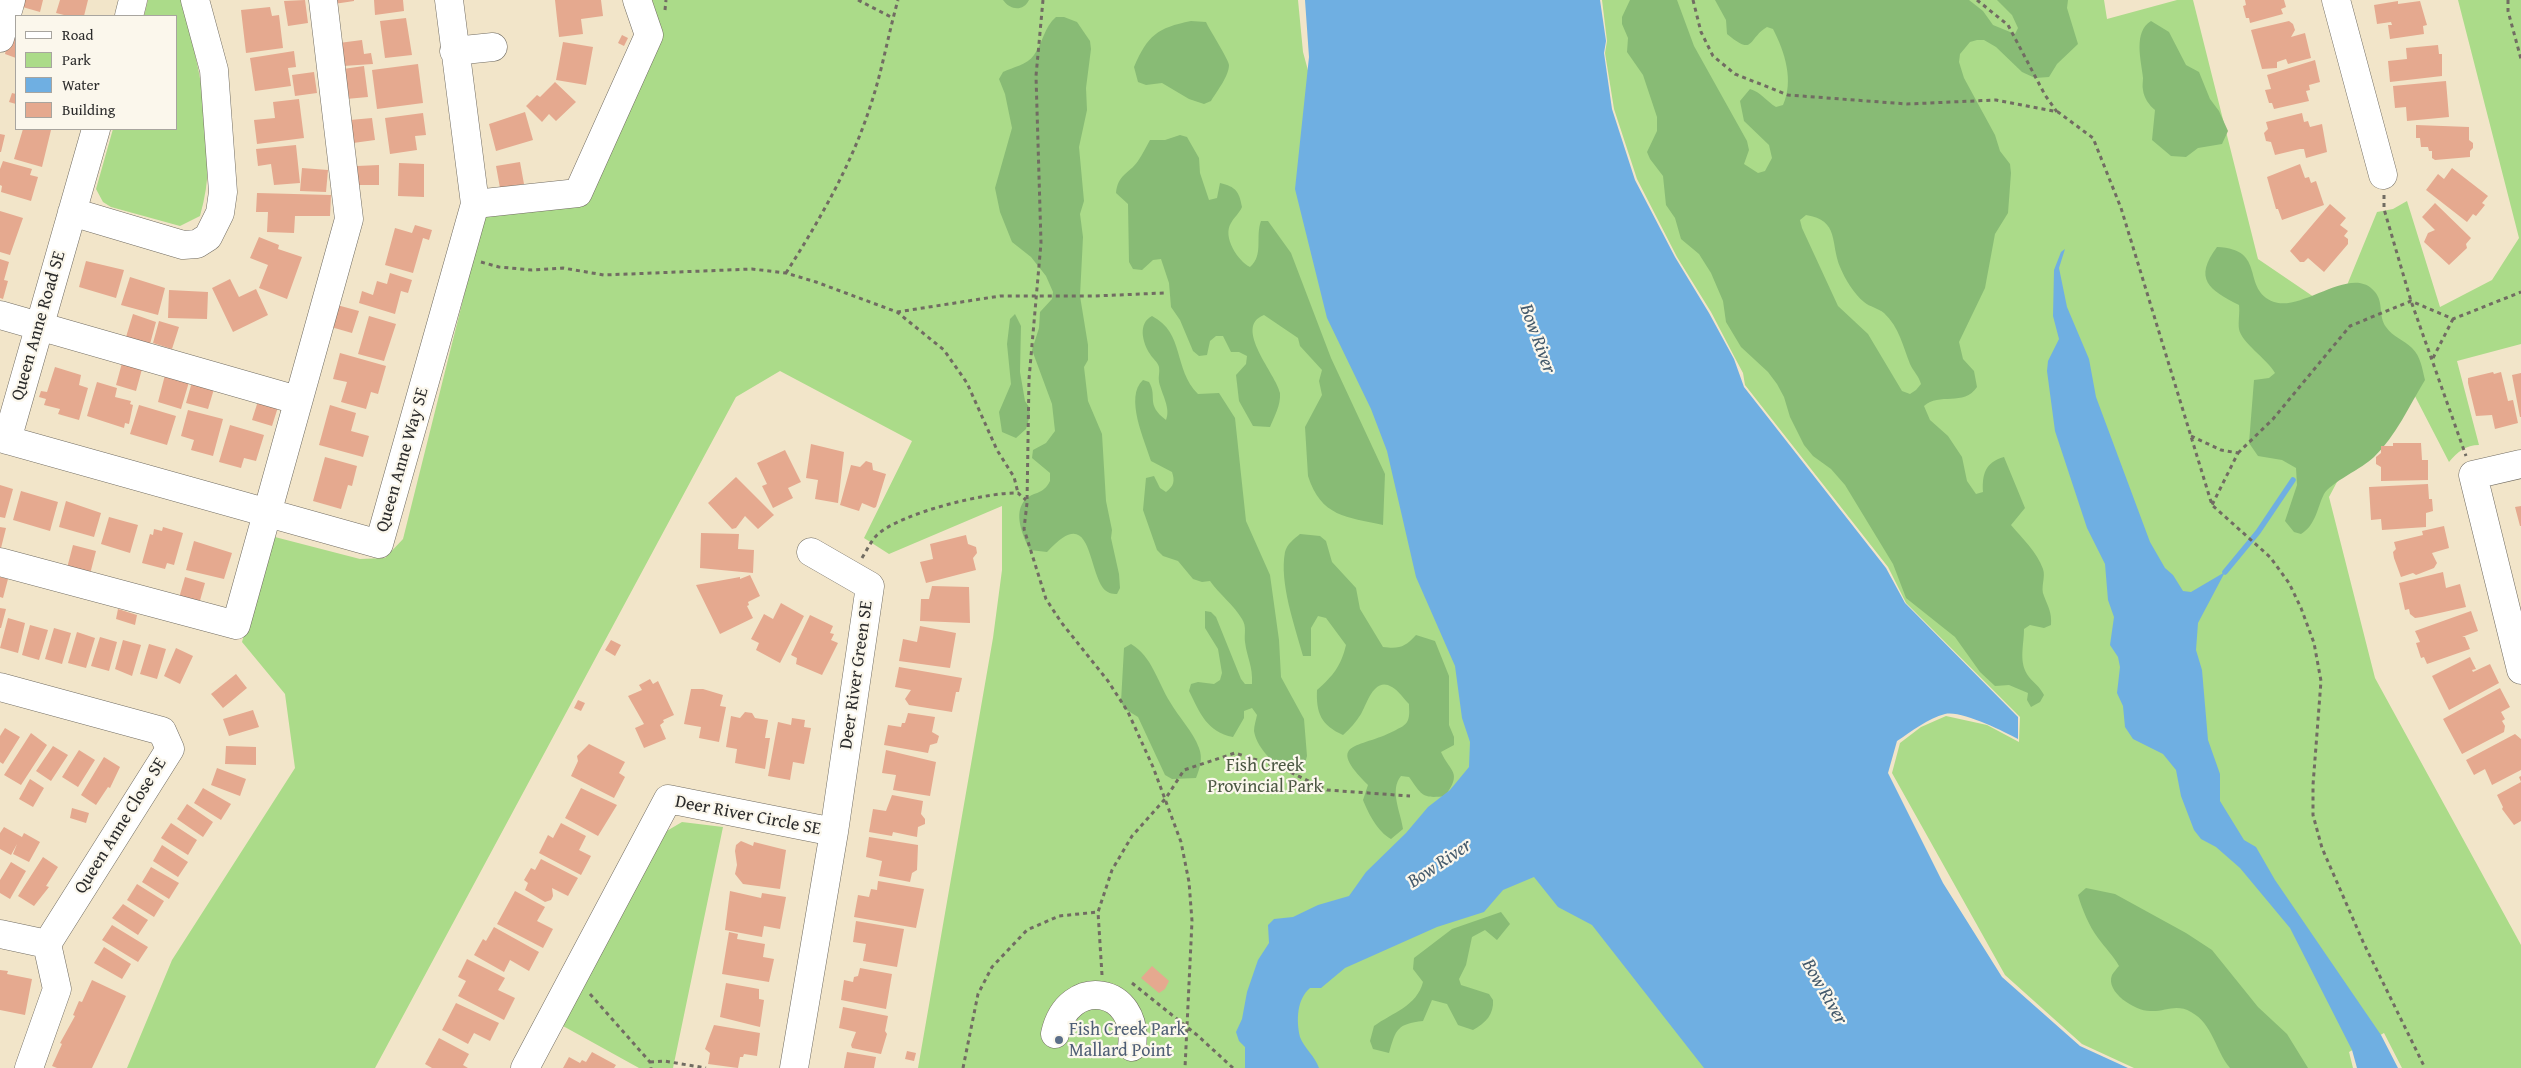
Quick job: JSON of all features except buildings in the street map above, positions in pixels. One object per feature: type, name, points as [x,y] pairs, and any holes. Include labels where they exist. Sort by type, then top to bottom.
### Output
[{"type":"street","points":[[0,38],[11,0]]},
{"type":"street","points":[[128,15],[133,0]]},
{"type":"street","points":[[72,212],[183,245],[197,244],[208,237],[215,227],[220,213],[223,192],[214,70],[195,0]]},
{"type":"street","points":[[0,562],[236,625],[297,400],[349,219],[323,0]]},
{"type":"street","name":"Queen Anne Way SE","points":[[4,439],[266,514],[379,544],[475,204],[449,0]]},
{"type":"street","points":[[475,204],[578,193],[649,35],[637,0]]},
{"type":"street","points":[[2336,0],[2383,174]]},
{"type":"street","points":[[454,50],[493,47]]},
{"type":"street","name":"Queen Anne Road SE","points":[[4,439],[96,130]]},
{"type":"street","points":[[0,315],[297,400]]},
{"type":"street","points":[[2521,464],[2474,475],[2521,670]]},
{"type":"street","name":"Deer River Green SE","points":[[811,552],[870,586],[834,832]]},
{"type":"street","name":"Queen Anne Close SE","points":[[0,688],[162,732],[170,749],[46,944]]},
{"type":"street","name":"Deer River Circle SE","points":[[525,1068],[668,798],[834,832],[794,1068]]},
{"type":"street","points":[[0,934],[46,944],[57,989],[29,1068]]},
{"type":"street","points":[[1055,1034],[1068,1006],[1075,1000],[1093,994],[1110,981],[1115,1000],[1128,1014],[1132,1023],[1132,1047]]},
{"type":"path","points":[[858,0],[893,18]]},
{"type":"path","points":[[786,273],[836,187],[852,152],[870,108],[898,0]]},
{"type":"path","points":[[1043,0],[1036,76],[1041,243],[1029,379],[1024,529],[1046,598],[1061,622],[1119,697],[1136,728],[1166,798],[1181,842],[1191,901],[1186,1068]]},
{"type":"path","points":[[1693,0],[1701,32],[1713,56],[1734,74],[1788,95],[1907,104],[1996,100],[2058,112]]},
{"type":"path","points":[[1977,0],[2008,25],[2045,95],[2058,112],[2093,138],[2121,208],[2212,505],[2270,557],[2289,583],[2302,608],[2314,643],[2321,681],[2313,786],[2314,815],[2322,848],[2364,944],[2425,1068]]},
{"type":"path","points":[[2508,0],[2508,11],[2521,59]]},
{"type":"path","points":[[2383,174],[2384,209],[2411,301],[2474,475]]},
{"type":"path","points":[[462,249],[482,262],[499,268],[532,270],[563,268],[604,275],[752,269],[786,273],[897,312],[944,350],[967,383],[996,450],[1014,477],[1018,493],[1026,500]]},
{"type":"path","points":[[2432,359],[2453,319],[2521,292]]},
{"type":"path","points":[[897,312],[1000,296],[1164,293]]},
{"type":"path","points":[[2212,505],[2238,453],[2273,419],[2350,326],[2411,301],[2453,319]]},
{"type":"path","points":[[2191,436],[2221,450],[2238,453]]},
{"type":"path","points":[[853,576],[870,544],[878,534],[888,528],[934,509],[986,496],[1018,493]]},
{"type":"path","points":[[1233,1068],[1186,1027],[1110,981],[1098,912],[1108,880],[1119,855],[1132,836],[1166,798],[1184,770],[1235,753],[1282,768],[1327,790],[1410,796]]},
{"type":"path","points":[[963,1068],[978,994],[992,967],[1026,930],[1059,916],[1098,912]]},
{"type":"path","points":[[571,981],[585,988],[650,1062],[651,1068]]},
{"type":"path","points":[[650,1062],[664,1061],[706,1068]]},
{"type":"green space","points":[[148,0],[183,0],[201,81],[208,135],[206,189],[200,216],[180,226],[111,207],[103,202],[96,189],[113,130],[178,130],[178,15],[144,15]]},
{"type":"green space","name":"Fish Creek Provincial Park","points":[[652,0],[1298,0],[1303,52],[1319,111],[1846,1068],[918,1068],[993,638],[1002,570],[1002,506],[889,554],[864,538],[912,441],[780,371],[736,397],[375,1068],[127,1068],[172,960],[295,768],[285,694],[242,642],[271,536],[360,559],[385,558],[403,539],[485,212],[585,200],[662,32]]},
{"type":"green space","points":[[1003,0],[1029,0],[1020,8],[1013,8]]},
{"type":"green space","points":[[1602,0],[2104,0],[2107,19],[2177,0],[2193,0],[2258,259],[2336,312],[2377,212],[2393,209],[2407,201],[2440,307],[2492,280],[2519,238],[2458,0],[2521,0],[2521,344],[2457,361],[2479,445],[2470,446],[2462,450],[2449,462],[2403,373],[2393,377],[2329,497],[2375,678],[2521,945],[2521,1068],[2402,1068],[2384,1033],[2349,1052],[2353,1068],[2134,1068],[2082,1044],[2005,975],[1892,773],[1900,743],[1921,727],[1946,716],[1987,725],[2019,742],[2020,717],[1906,603],[1888,567],[1745,385],[1743,373],[1711,312],[1677,257],[1637,179],[1614,109],[1605,53],[1607,41]]},
{"type":"green space","points":[[1630,0],[1677,0],[1694,46],[1747,141],[1749,150],[1744,164],[1758,173],[1765,171],[1772,158],[1769,145],[1744,121],[1740,101],[1750,89],[1757,92],[1776,107],[1783,105],[1788,86],[1787,67],[1773,29],[1767,27],[1747,45],[1736,41],[1727,34],[1726,20],[1715,0],[1969,0],[1983,11],[1993,25],[2015,34],[2018,28],[2012,15],[1997,0],[2068,0],[2067,8],[2078,44],[2057,64],[2049,77],[2035,78],[2022,72],[1996,47],[1984,40],[1970,42],[1960,54],[1959,62],[1964,78],[1995,135],[2000,151],[2010,164],[2008,213],[1995,234],[1985,288],[1959,342],[1963,359],[1974,371],[1977,387],[1972,393],[1965,396],[1937,400],[1924,406],[1930,420],[1948,436],[1962,457],[1967,481],[1976,494],[1983,492],[1984,475],[1989,466],[2004,457],[2025,508],[2011,525],[2037,557],[2044,572],[2043,593],[2051,617],[2051,625],[2044,628],[2030,625],[2024,629],[2022,654],[2024,666],[2029,677],[2044,695],[2040,702],[2031,707],[2027,700],[2028,693],[2009,685],[1995,686],[1980,672],[1955,637],[1906,598],[1893,564],[1845,485],[1831,469],[1813,456],[1804,445],[1777,384],[1768,372],[1741,347],[1726,322],[1723,301],[1711,273],[1699,254],[1681,239],[1675,218],[1666,205],[1663,176],[1647,152],[1657,131],[1657,117],[1643,75],[1627,52],[1628,38],[1622,24],[1622,17]],"holes":[[[1806,215],[1824,222],[1832,234],[1840,267],[1853,291],[1864,302],[1884,313],[1897,331],[1910,364],[1921,384],[1910,394],[1902,391],[1868,334],[1838,306],[1800,220]]]},
{"type":"green space","points":[[1056,17],[1064,17],[1077,22],[1090,41],[1091,49],[1086,88],[1087,110],[1079,147],[1084,201],[1080,214],[1083,237],[1080,296],[1088,345],[1088,360],[1084,367],[1088,401],[1102,434],[1106,501],[1112,530],[1111,538],[1119,574],[1120,588],[1117,594],[1110,593],[1103,588],[1086,543],[1080,536],[1072,534],[1061,539],[1047,552],[1030,550],[1022,532],[1019,517],[1022,504],[1026,499],[1045,489],[1050,481],[1050,473],[1032,458],[1033,450],[1046,443],[1055,431],[1052,404],[1032,350],[1039,328],[1040,312],[1052,299],[1053,292],[1046,276],[1031,257],[1012,242],[1000,212],[995,188],[1012,128],[1005,94],[999,79],[1003,72],[1031,58],[1049,25]]},
{"type":"green space","points":[[1191,21],[1206,22],[1229,65],[1227,74],[1211,101],[1204,104],[1189,99],[1162,83],[1146,85],[1138,82],[1134,67],[1144,47],[1155,35],[1162,30]]},
{"type":"green space","points":[[2151,21],[2169,32],[2186,65],[2199,72],[2210,99],[2219,111],[2228,131],[2222,144],[2198,148],[2186,157],[2171,156],[2152,140],[2155,110],[2147,101],[2144,93],[2140,55],[2142,32]]},
{"type":"green space","points":[[1180,135],[1187,137],[1199,158],[1200,173],[1209,200],[1217,198],[1220,183],[1236,190],[1240,197],[1242,207],[1231,223],[1228,235],[1236,254],[1241,260],[1250,267],[1257,257],[1261,221],[1268,221],[1291,253],[1331,358],[1385,474],[1383,525],[1337,513],[1320,500],[1313,490],[1308,476],[1305,427],[1322,395],[1319,381],[1322,370],[1300,346],[1298,338],[1264,315],[1255,321],[1253,330],[1254,340],[1277,385],[1280,397],[1277,411],[1270,427],[1253,426],[1239,401],[1236,375],[1246,364],[1247,356],[1239,352],[1231,352],[1223,336],[1216,336],[1210,341],[1207,355],[1199,356],[1193,351],[1180,320],[1171,307],[1169,283],[1161,259],[1153,260],[1142,270],[1133,269],[1129,262],[1128,204],[1116,193],[1119,182],[1138,161],[1150,140],[1165,140]]},
{"type":"green space","points":[[2217,247],[2233,249],[2243,255],[2248,262],[2258,288],[2264,296],[2274,302],[2299,301],[2341,285],[2354,283],[2365,285],[2378,296],[2382,318],[2386,327],[2412,348],[2421,363],[2425,380],[2389,440],[2374,457],[2327,490],[2313,521],[2301,534],[2294,532],[2285,521],[2297,485],[2296,468],[2282,460],[2258,456],[2249,443],[2254,380],[2269,378],[2275,373],[2241,334],[2239,329],[2239,305],[2220,294],[2208,282],[2206,267]]},
{"type":"green space","points":[[1015,314],[1021,326],[1020,372],[1025,401],[1029,407],[1030,415],[1026,429],[1016,438],[1002,432],[999,412],[1011,384],[1007,344],[1010,319]]},
{"type":"green space","points":[[1152,316],[1170,332],[1185,374],[1198,394],[1219,393],[1235,418],[1246,521],[1270,575],[1279,640],[1281,677],[1304,719],[1307,756],[1303,770],[1297,775],[1276,764],[1259,745],[1254,731],[1257,715],[1252,708],[1244,711],[1244,718],[1233,737],[1217,731],[1205,720],[1189,691],[1191,684],[1198,682],[1214,684],[1220,680],[1222,673],[1218,649],[1205,628],[1205,611],[1211,612],[1216,617],[1241,679],[1245,684],[1252,684],[1252,672],[1245,642],[1244,625],[1239,614],[1210,581],[1202,582],[1193,579],[1178,561],[1163,556],[1157,550],[1143,510],[1146,478],[1154,476],[1160,488],[1166,492],[1171,488],[1174,481],[1172,472],[1151,461],[1136,408],[1135,397],[1138,388],[1143,380],[1149,382],[1154,405],[1166,420],[1166,401],[1159,382],[1159,367],[1143,339],[1143,328]]},
{"type":"green space","points":[[1300,534],[1320,536],[1326,541],[1332,562],[1356,588],[1360,609],[1383,647],[1394,648],[1402,646],[1416,635],[1435,641],[1449,676],[1449,725],[1454,737],[1454,745],[1441,752],[1453,773],[1453,782],[1445,796],[1431,797],[1420,792],[1409,777],[1401,776],[1396,788],[1396,795],[1403,829],[1391,839],[1378,827],[1368,811],[1363,800],[1368,785],[1355,771],[1349,761],[1348,753],[1351,748],[1359,744],[1381,737],[1404,725],[1409,718],[1409,704],[1394,688],[1380,685],[1372,693],[1359,717],[1343,735],[1330,727],[1321,717],[1317,690],[1336,670],[1346,645],[1326,618],[1318,616],[1311,628],[1311,656],[1303,656],[1284,577],[1285,552],[1291,542]]},
{"type":"green space","points":[[1131,644],[1144,655],[1177,714],[1190,730],[1196,742],[1201,759],[1196,778],[1172,779],[1165,775],[1138,717],[1125,709],[1121,702],[1124,648]]},
{"type":"green space","points":[[682,822],[723,827],[673,1068],[639,1068],[563,1026],[665,832]]},
{"type":"green space","points":[[2086,888],[2115,894],[2186,933],[2212,950],[2258,1007],[2287,1034],[2308,1068],[2230,1068],[2209,1030],[2191,1012],[2180,1008],[2155,1011],[2144,1010],[2123,999],[2113,988],[2111,981],[2112,975],[2119,966],[2092,928],[2078,895]]},
{"type":"green space","points":[[1501,912],[1510,924],[1497,940],[1485,930],[1472,937],[1466,965],[1459,979],[1461,985],[1489,994],[1493,1000],[1491,1014],[1485,1021],[1473,1030],[1458,1025],[1447,1004],[1432,1000],[1423,1021],[1408,1024],[1399,1029],[1389,1053],[1373,1049],[1370,1041],[1374,1026],[1410,1003],[1420,990],[1423,982],[1413,969],[1414,958],[1452,929]]},
{"type":"water","name":"Bow River","points":[[1305,0],[1600,0],[1606,41],[1604,53],[1612,109],[1635,180],[1675,257],[1734,359],[1744,387],[1886,568],[1905,603],[2018,717],[2018,739],[1982,722],[1961,715],[1945,714],[1932,719],[1897,741],[1888,773],[1943,883],[2002,977],[2080,1046],[2128,1068],[1704,1068],[1592,925],[1558,907],[1534,877],[1503,890],[1484,912],[1437,927],[1345,968],[1321,988],[1310,988],[1300,1004],[1299,1030],[1302,1041],[1319,1068],[1245,1068],[1245,1047],[1239,1041],[1236,1032],[1242,1019],[1247,992],[1258,960],[1269,943],[1268,925],[1274,919],[1293,917],[1318,905],[1349,896],[1366,872],[1406,833],[1428,807],[1450,790],[1469,767],[1470,742],[1462,718],[1455,666],[1416,577],[1387,451],[1371,409],[1327,318],[1295,189],[1309,57]]},
{"type":"water","points":[[2065,249],[2059,268],[2067,307],[2089,359],[2096,397],[2150,542],[2165,568],[2173,575],[2183,591],[2191,592],[2225,572],[2198,623],[2196,650],[2202,670],[2208,740],[2220,774],[2220,801],[2244,840],[2256,847],[2275,880],[2381,1035],[2398,1068],[2357,1068],[2352,1050],[2290,928],[2240,868],[2216,847],[2201,839],[2194,830],[2181,796],[2176,770],[2163,754],[2133,739],[2125,727],[2123,706],[2117,693],[2120,667],[2118,657],[2110,645],[2114,617],[2108,600],[2105,564],[2087,528],[2055,431],[2047,371],[2048,361],[2059,339],[2053,316],[2054,270],[2061,252]]},
{"type":"waterway","points":[[2225,572],[2258,532],[2293,480]]},
{"type":"place","name":"Fish Creek Park Mallard Point","points":[[1059,1040]]}]
